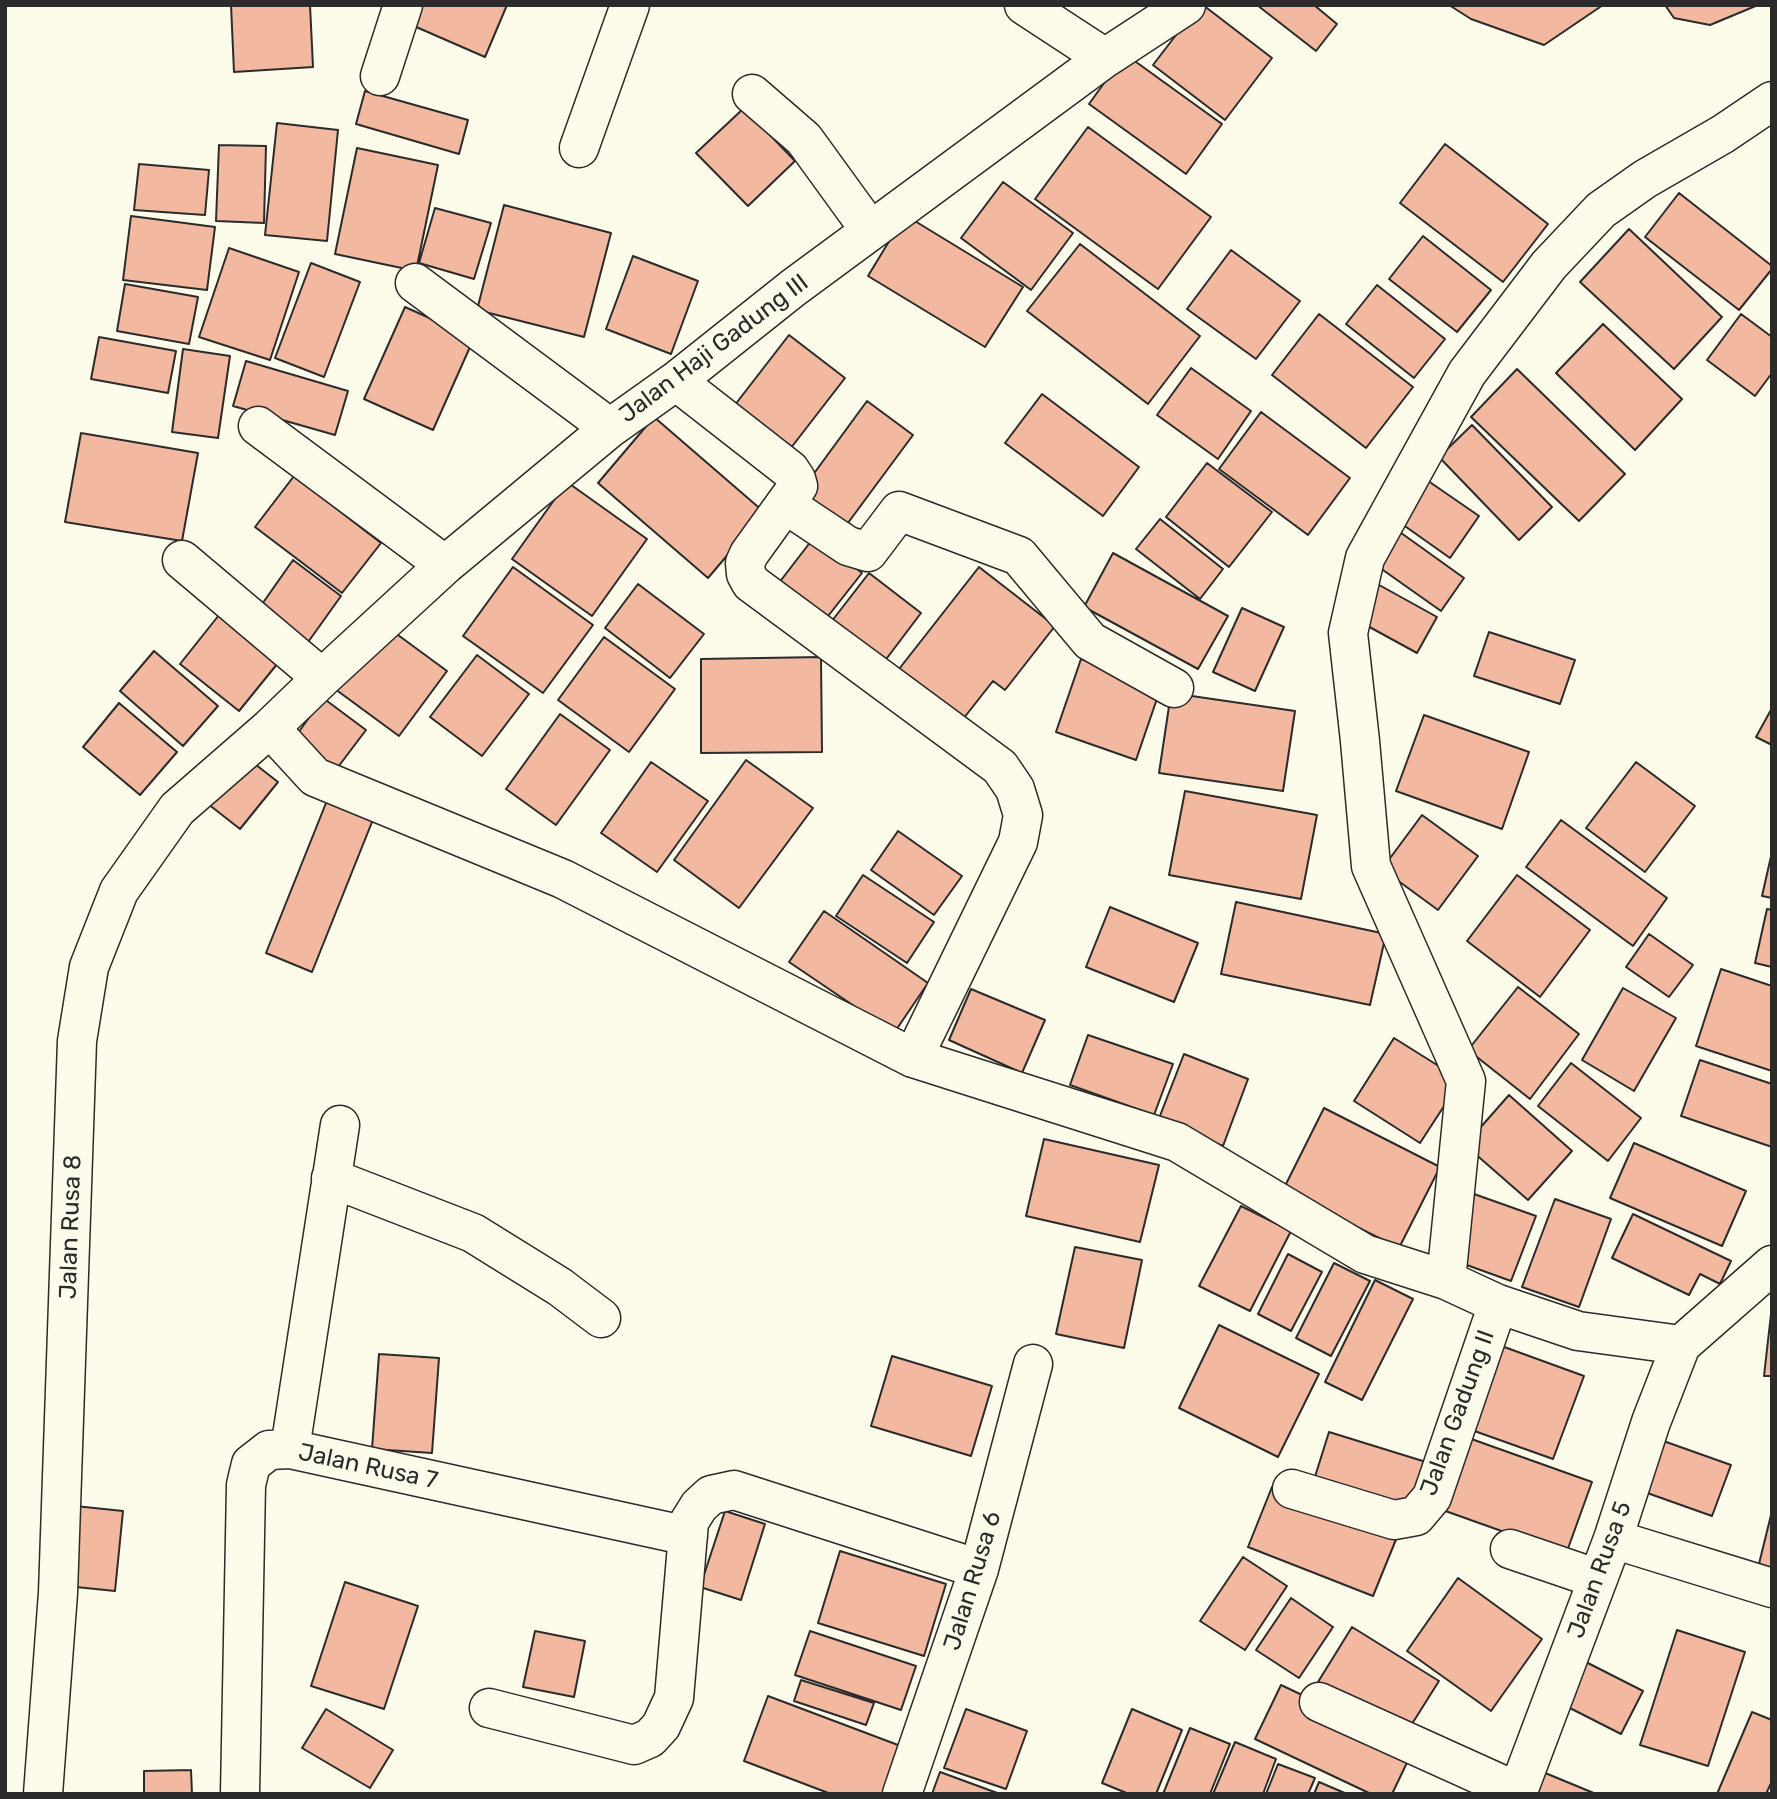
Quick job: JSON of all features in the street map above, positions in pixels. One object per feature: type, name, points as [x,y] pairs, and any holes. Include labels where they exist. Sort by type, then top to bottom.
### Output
[{"type":"street","points":[[380,76],[403,5]]},
{"type":"street","points":[[579,148],[630,5]]},
{"type":"street","points":[[1024,5],[1105,58]]},
{"type":"street","name":"Jalan Haji Gadung III","points":[[270,728],[445,565],[610,428],[676,381],[870,230],[1105,58],[1186,5]]},
{"type":"street","points":[[752,94],[804,139],[870,230]]},
{"type":"street","points":[[1446,1280],[1466,1082],[1371,866],[1348,633],[1365,558],[1467,373],[1549,265],[1601,209],[1645,179],[1723,134],[1772,100]]},
{"type":"street","points":[[415,283],[610,428]]},
{"type":"street","points":[[676,381],[790,470],[796,479],[798,486],[745,563],[746,574],[751,583],[1000,768],[1015,789],[1023,815],[1018,842],[913,1058]]},
{"type":"street","points":[[258,426],[445,565]]},
{"type":"street","points":[[785,503],[848,546],[868,552],[899,511],[1019,556],[1090,641],[1174,688]]},
{"type":"street","points":[[182,560],[322,678]]},
{"type":"street","points":[[270,728],[315,777],[562,880],[913,1058],[1177,1142],[1365,1254],[1446,1280],[1498,1304],[1578,1331],[1681,1345],[1772,1265]]},
{"type":"street","name":"Jalan Rusa 8","points":[[43,1794],[58,1593],[77,1041],[89,967],[119,891],[177,808],[270,728]]},
{"type":"street","points":[[290,1450],[340,1125]]},
{"type":"street","points":[[331,1178],[473,1233],[560,1287],[601,1318]]},
{"type":"street","name":"Jalan Gadung II","points":[[1292,1489],[1394,1520],[1416,1517],[1432,1497],[1498,1304]]},
{"type":"street","name":"Jalan Rusa 5","points":[[1518,1793],[1613,1539],[1651,1422],[1681,1345]]},
{"type":"street","name":"Jalan Rusa 6","points":[[902,1794],[979,1569],[1033,1364]]},
{"type":"street","name":"Jalan Rusa 7","points":[[240,1794],[246,1485],[251,1464],[268,1450],[290,1450],[688,1536]]},
{"type":"street","points":[[489,1708],[634,1745],[650,1738],[662,1726],[674,1698],[690,1522],[699,1506],[711,1495],[734,1490],[979,1569]]},
{"type":"street","points":[[1613,1539],[1772,1588]]},
{"type":"street","points":[[1510,1549],[1598,1579]]},
{"type":"street","points":[[1319,1702],[1518,1793]]},
{"type":"building","points":[[231,5],[310,5],[313,67],[234,72]]},
{"type":"building","points":[[415,5],[507,5],[485,57],[407,23]]},
{"type":"building","points":[[1199,5],[1203,5],[1272,58],[1225,120],[1153,65]]},
{"type":"building","points":[[1257,5],[1314,5],[1337,24],[1316,51]]},
{"type":"building","points":[[1449,5],[1603,5],[1544,45],[1471,19]]},
{"type":"building","points":[[1665,5],[1758,5],[1710,25],[1674,18]]},
{"type":"building","points":[[1125,54],[1222,124],[1186,174],[1089,104]]},
{"type":"building","points":[[365,91],[468,120],[459,154],[356,124]]},
{"type":"building","points":[[744,108],[795,161],[748,206],[696,153]]},
{"type":"building","points":[[277,123],[338,130],[327,241],[265,235]]},
{"type":"building","points":[[1088,127],[1211,217],[1158,289],[1035,199]]},
{"type":"building","points":[[1445,144],[1548,224],[1503,282],[1400,203]]},
{"type":"building","points":[[219,145],[266,146],[264,223],[216,221]]},
{"type":"building","points":[[357,148],[438,165],[416,271],[335,254]]},
{"type":"building","points":[[139,164],[209,170],[205,215],[134,210]]},
{"type":"building","points":[[1003,182],[1073,233],[1031,290],[961,238]]},
{"type":"building","points":[[1679,193],[1772,266],[1739,310],[1645,237]]},
{"type":"building","points":[[504,205],[611,233],[584,337],[477,310]]},
{"type":"building","points":[[435,208],[491,223],[474,279],[419,263]]},
{"type":"building","points":[[905,215],[1023,287],[985,347],[868,276]]},
{"type":"building","points":[[131,216],[215,227],[207,290],[123,280]]},
{"type":"building","points":[[1629,229],[1722,317],[1674,369],[1580,282]]},
{"type":"building","points":[[1423,236],[1491,290],[1457,332],[1389,279]]},
{"type":"building","points":[[1080,244],[1200,336],[1148,404],[1027,311]]},
{"type":"building","points":[[229,248],[299,272],[270,360],[199,337]]},
{"type":"building","points":[[1231,250],[1300,301],[1256,359],[1187,309]]},
{"type":"building","points":[[633,256],[698,281],[671,354],[606,329]]},
{"type":"building","points":[[311,263],[360,282],[324,377],[275,358]]},
{"type":"building","points":[[125,284],[198,297],[189,344],[117,331]]},
{"type":"building","points":[[1377,285],[1445,339],[1414,378],[1346,324]]},
{"type":"building","points":[[405,307],[474,338],[433,430],[364,399]]},
{"type":"building","points":[[1319,314],[1413,387],[1366,448],[1272,375]]},
{"type":"building","points":[[1741,314],[1772,337],[1772,373],[1755,396],[1707,360]]},
{"type":"building","points":[[1603,324],[1682,399],[1635,450],[1556,373]]},
{"type":"building","points":[[789,335],[845,378],[787,453],[731,410]]},
{"type":"building","points":[[99,337],[176,351],[168,393],[91,379]]},
{"type":"building","points":[[183,349],[230,356],[218,438],[172,432]]},
{"type":"building","points":[[246,361],[348,391],[335,435],[233,406]]},
{"type":"building","points":[[1191,368],[1251,411],[1218,459],[1157,415]]},
{"type":"building","points":[[1517,369],[1625,474],[1579,521],[1471,417]]},
{"type":"building","points":[[1042,394],[1139,467],[1103,516],[1005,443]]},
{"type":"building","points":[[867,401],[913,435],[842,531],[796,498]]},
{"type":"building","points":[[1261,412],[1350,478],[1308,535],[1219,469]]},
{"type":"building","points":[[654,417],[764,512],[708,578],[598,483]]},
{"type":"building","points":[[1472,425],[1552,507],[1519,540],[1439,457]]},
{"type":"building","points":[[81,433],[198,453],[182,541],[65,522]]},
{"type":"building","points":[[1207,463],[1272,512],[1229,567],[1166,517]]},
{"type":"building","points":[[294,476],[381,543],[342,593],[255,527]]},
{"type":"building","points":[[1421,476],[1479,516],[1450,558],[1392,517]]},
{"type":"building","points":[[567,482],[647,539],[592,616],[512,559]]},
{"type":"building","points":[[1160,519],[1223,569],[1200,599],[1136,549]]},
{"type":"building","points":[[1397,530],[1464,578],[1441,611],[1373,563]]},
{"type":"building","points":[[815,536],[862,573],[821,625],[775,588]]},
{"type":"building","points":[[1113,553],[1228,616],[1198,669],[1084,607]]},
{"type":"building","points":[[293,560],[341,596],[301,652],[253,617]]},
{"type":"building","points":[[513,567],[593,625],[543,693],[463,636]]},
{"type":"building","points":[[979,567],[1055,626],[1005,690],[993,681],[956,728],[892,678]]},
{"type":"building","points":[[869,573],[921,613],[881,666],[828,626]]},
{"type":"building","points":[[1372,581],[1437,617],[1417,653],[1353,618]]},
{"type":"building","points":[[638,584],[704,634],[670,678],[605,628]]},
{"type":"building","points":[[1242,608],[1284,627],[1255,691],[1213,672]]},
{"type":"building","points":[[223,610],[282,658],[239,711],[180,664]]},
{"type":"building","points":[[383,624],[447,671],[399,736],[335,689]]},
{"type":"building","points":[[1489,632],[1575,660],[1560,704],[1474,676]]},
{"type":"building","points":[[604,637],[675,689],[629,752],[558,700]]},
{"type":"building","points":[[154,651],[218,706],[183,746],[120,691]]},
{"type":"building","points":[[477,655],[529,694],[482,756],[430,717]]},
{"type":"building","points":[[821,657],[822,752],[701,753],[701,659]]},
{"type":"building","points":[[1081,659],[1161,687],[1136,760],[1056,732]]},
{"type":"building","points":[[1171,693],[1295,711],[1283,791],[1159,773]]},
{"type":"building","points":[[323,698],[366,730],[335,771],[293,740]]},
{"type":"building","points":[[119,703],[177,752],[140,795],[83,747]]},
{"type":"building","points":[[1772,708],[1772,745],[1756,737]]},
{"type":"building","points":[[560,714],[610,750],[556,825],[506,789]]},
{"type":"building","points":[[1424,715],[1529,752],[1502,829],[1396,791]]},
{"type":"building","points":[[242,754],[278,782],[240,829],[203,800]]},
{"type":"building","points":[[746,760],[813,808],[739,908],[674,860]]},
{"type":"building","points":[[651,762],[708,801],[657,872],[601,833]]},
{"type":"building","points":[[1636,762],[1695,806],[1645,872],[1586,828]]},
{"type":"building","points":[[1185,791],[1317,815],[1301,899],[1169,875]]},
{"type":"building","points":[[328,798],[374,817],[312,972],[266,953]]},
{"type":"building","points":[[1422,815],[1478,856],[1438,910],[1382,869]]},
{"type":"building","points":[[1561,820],[1667,898],[1633,946],[1526,867]]},
{"type":"building","points":[[898,831],[962,876],[934,915],[871,870]]},
{"type":"building","points":[[1772,852],[1772,898],[1762,896]]},
{"type":"building","points":[[863,875],[934,922],[907,963],[836,916]]},
{"type":"building","points":[[1517,875],[1590,930],[1540,997],[1467,941]]},
{"type":"building","points":[[1236,902],[1386,934],[1370,1005],[1221,974]]},
{"type":"building","points":[[1110,907],[1198,943],[1174,1002],[1086,967]]},
{"type":"building","points":[[1767,909],[1772,910],[1772,967],[1755,963]]},
{"type":"building","points":[[824,911],[928,983],[894,1033],[789,962]]},
{"type":"building","points":[[1649,934],[1693,965],[1669,997],[1626,967]]},
{"type":"building","points":[[1721,969],[1772,986],[1772,1071],[1696,1046]]},
{"type":"building","points":[[1518,987],[1579,1034],[1530,1099],[1468,1050]]},
{"type":"building","points":[[1623,988],[1676,1018],[1634,1091],[1582,1060]]},
{"type":"building","points":[[971,989],[1045,1020],[1022,1073],[949,1040]]},
{"type":"building","points":[[1088,1035],[1173,1064],[1154,1115],[1070,1085]]},
{"type":"building","points":[[1394,1038],[1461,1080],[1420,1143],[1354,1101]]},
{"type":"building","points":[[1184,1054],[1248,1079],[1223,1146],[1158,1121]]},
{"type":"building","points":[[1700,1060],[1772,1084],[1772,1147],[1681,1116]]},
{"type":"building","points":[[1571,1063],[1641,1118],[1608,1161],[1538,1106]]},
{"type":"building","points":[[1509,1095],[1572,1151],[1528,1200],[1465,1145]]},
{"type":"building","points":[[1324,1108],[1440,1167],[1399,1248],[1283,1190]]},
{"type":"building","points":[[1044,1139],[1159,1165],[1140,1242],[1026,1216]]},
{"type":"building","points":[[1634,1143],[1746,1191],[1722,1246],[1610,1198]]},
{"type":"building","points":[[1474,1194],[1536,1216],[1511,1281],[1450,1259]]},
{"type":"building","points":[[1555,1199],[1611,1219],[1579,1307],[1522,1287]]},
{"type":"building","points":[[1241,1206],[1291,1231],[1250,1311],[1199,1286]]},
{"type":"building","points":[[1633,1214],[1731,1261],[1720,1284],[1700,1274],[1689,1295],[1612,1258]]},
{"type":"building","points":[[1075,1247],[1142,1260],[1124,1348],[1056,1334]]},
{"type":"building","points":[[1288,1254],[1322,1272],[1291,1331],[1258,1314]]},
{"type":"building","points":[[1334,1263],[1370,1281],[1331,1356],[1296,1338]]},
{"type":"building","points":[[1375,1280],[1413,1299],[1362,1400],[1325,1382]]},
{"type":"building","points":[[1771,1314],[1772,1376],[1764,1376]]},
{"type":"building","points":[[1219,1325],[1319,1374],[1278,1457],[1179,1408]]},
{"type":"building","points":[[1496,1344],[1584,1376],[1553,1459],[1466,1428]]},
{"type":"building","points":[[379,1354],[439,1358],[432,1453],[372,1449]]},
{"type":"building","points":[[892,1356],[992,1386],[971,1456],[871,1426]]},
{"type":"building","points":[[1329,1432],[1426,1462],[1411,1513],[1313,1483]]},
{"type":"building","points":[[1463,1436],[1592,1482],[1566,1554],[1437,1508]]},
{"type":"building","points":[[1655,1438],[1731,1465],[1712,1516],[1636,1489]]},
{"type":"building","points":[[1272,1487],[1397,1537],[1373,1596],[1248,1547]]},
{"type":"building","points":[[75,1506],[123,1511],[115,1591],[66,1586]]},
{"type":"building","points":[[725,1511],[765,1524],[741,1600],[700,1587]]},
{"type":"building","points":[[1772,1511],[1772,1580],[1756,1576]]},
{"type":"building","points":[[840,1551],[946,1584],[924,1656],[818,1623]]},
{"type":"building","points":[[1243,1557],[1287,1586],[1245,1650],[1200,1621]]},
{"type":"building","points":[[1458,1578],[1542,1639],[1491,1711],[1407,1651]]},
{"type":"building","points":[[345,1582],[418,1606],[384,1709],[311,1686]]},
{"type":"building","points":[[1291,1598],[1333,1627],[1299,1678],[1256,1650]]},
{"type":"building","points":[[1352,1627],[1439,1681],[1405,1735],[1318,1682]]},
{"type":"building","points":[[1677,1630],[1745,1652],[1708,1766],[1640,1745]]},
{"type":"building","points":[[535,1631],[585,1641],[574,1697],[523,1687]]},
{"type":"building","points":[[810,1631],[916,1666],[901,1710],[795,1675]]},
{"type":"building","points":[[1580,1659],[1643,1691],[1621,1734],[1558,1702]]},
{"type":"building","points":[[801,1680],[874,1703],[866,1725],[794,1701]]},
{"type":"building","points":[[1281,1685],[1414,1748],[1392,1794],[1371,1794],[1255,1739]]},
{"type":"building","points":[[768,1696],[906,1748],[889,1794],[831,1794],[744,1761]]},
{"type":"building","points":[[326,1709],[393,1750],[370,1788],[302,1748]]},
{"type":"building","points":[[966,1709],[1027,1731],[1006,1789],[944,1768]]},
{"type":"building","points":[[1132,1709],[1182,1730],[1156,1794],[1129,1794],[1102,1783]]},
{"type":"building","points":[[1752,1712],[1772,1720],[1772,1781],[1766,1794],[1717,1794]]},
{"type":"building","points":[[1190,1728],[1230,1744],[1210,1794],[1163,1794]]},
{"type":"building","points":[[1235,1742],[1276,1759],[1263,1794],[1213,1794]]},
{"type":"building","points":[[1278,1764],[1315,1778],[1308,1794],[1266,1794]]},
{"type":"building","points":[[191,1770],[192,1794],[144,1794],[144,1771]]},
{"type":"building","points":[[1538,1770],[1596,1794],[1528,1794]]},
{"type":"building","points":[[940,1772],[1000,1794],[932,1794]]},
{"type":"building","points":[[1319,1782],[1347,1794],[1314,1794]]}]
